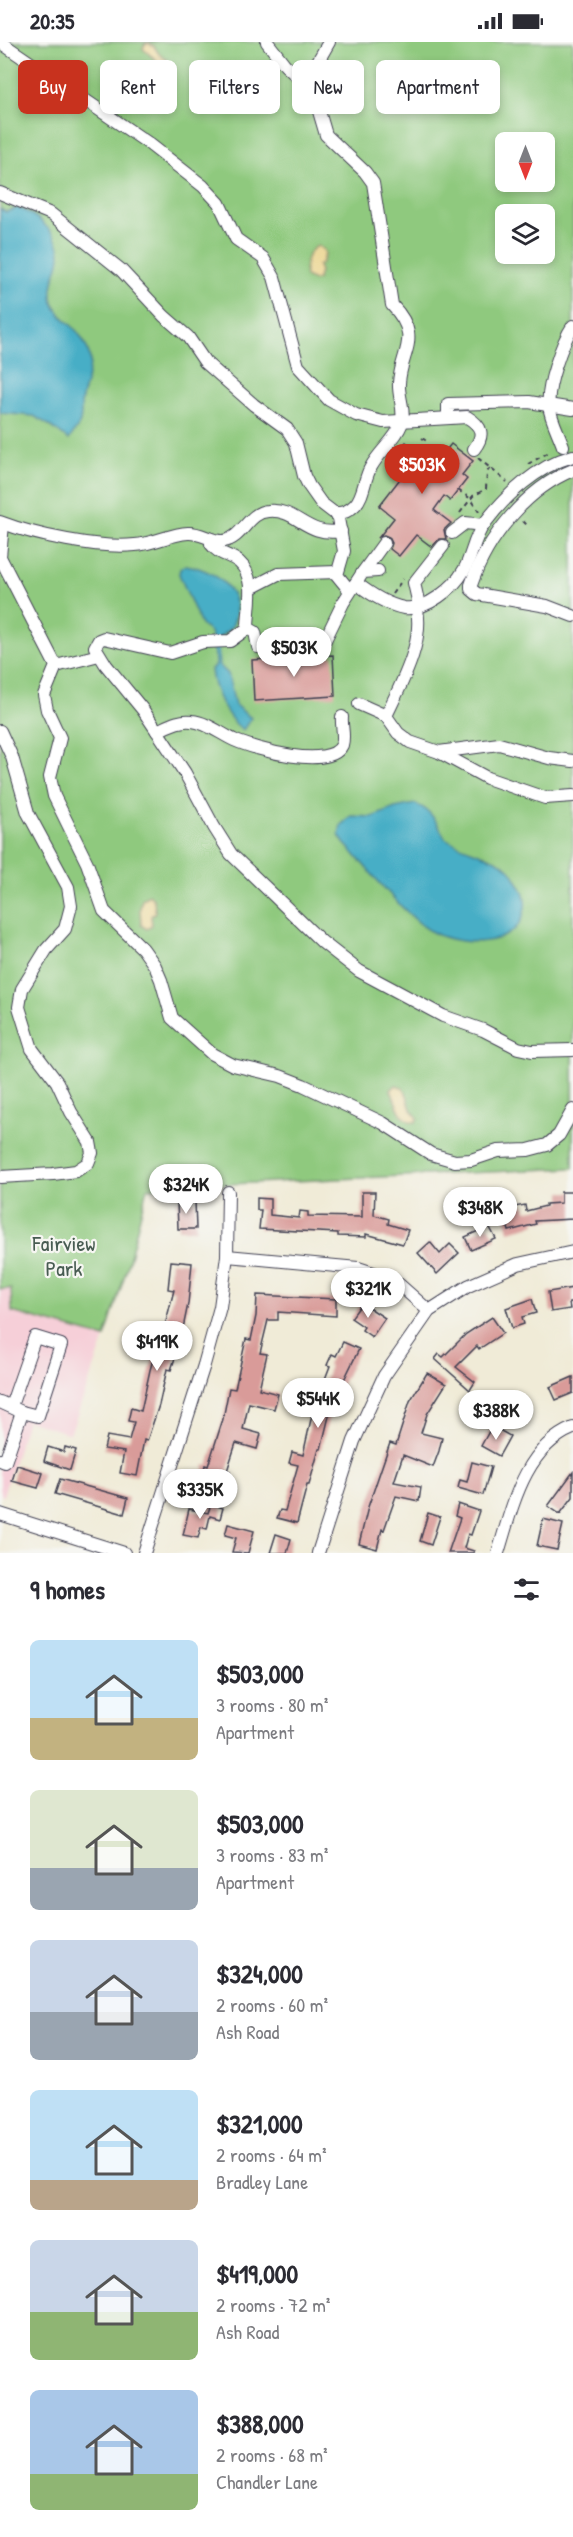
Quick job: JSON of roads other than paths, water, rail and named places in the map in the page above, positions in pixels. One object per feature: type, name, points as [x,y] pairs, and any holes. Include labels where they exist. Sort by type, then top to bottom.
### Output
[{"type":"street","points":[[0,42],[148,143],[210,192],[221,208],[236,239],[260,255],[271,268],[298,366],[323,395],[344,410],[363,418],[383,422],[464,416],[477,424],[481,430],[482,437],[475,453]]},
{"type":"street","points":[[267,42],[292,71]]},
{"type":"street","points":[[319,60],[329,42]]},
{"type":"street","points":[[0,194],[51,213],[121,270],[164,316],[188,337],[204,362],[259,409],[287,429],[296,443],[304,476],[309,486],[321,502],[337,513],[345,512],[356,504],[371,467],[399,429],[402,420],[399,384],[408,350],[407,333],[403,318],[392,305],[373,183],[365,172],[326,135],[320,114]]},
{"type":"street","points":[[563,446],[549,405],[560,351],[573,326]]},
{"type":"street","points":[[448,417],[448,404],[529,402],[573,409]]},
{"type":"street","points":[[356,582],[375,596],[406,608],[417,606],[445,592],[460,577],[484,525],[529,478],[549,465],[573,456]]},
{"type":"street","points":[[573,470],[541,487],[493,537],[471,585],[471,589],[477,594],[554,607],[573,616]]},
{"type":"street","points":[[341,531],[325,533],[317,531],[287,515],[268,511],[255,516],[231,538],[211,540],[190,532],[143,544],[119,546],[50,536],[2,523],[0,557],[56,666],[44,695],[45,703],[60,738],[51,772],[52,791],[87,863],[104,911],[151,960],[161,980],[172,1018],[212,1054],[233,1065],[280,1076],[303,1085],[382,1123],[431,1154],[455,1161],[471,1160],[498,1151],[528,1150],[547,1144],[559,1135],[573,1110]]},
{"type":"street","points":[[337,513],[344,551],[337,572],[341,582],[356,582],[378,571]]},
{"type":"street","points":[[452,534],[465,523],[484,525]]},
{"type":"street","points":[[211,540],[213,546],[221,554],[242,566],[251,588],[248,628],[230,641],[203,642],[166,653],[120,641],[101,639],[95,647],[157,731],[191,782],[213,827],[231,854],[308,930],[352,967],[443,1016],[483,1030],[518,1048],[532,1051],[573,1050]]},
{"type":"street","points":[[248,628],[255,632],[258,647],[323,644],[356,582],[384,543]]},
{"type":"street","points":[[386,716],[411,659],[419,618],[414,584],[443,546]]},
{"type":"street","points":[[251,588],[278,574],[337,572]]},
{"type":"street","points":[[56,666],[99,655]]},
{"type":"street","points":[[358,704],[386,716],[398,733],[410,742],[439,752],[481,776],[541,797],[554,799],[573,796]]},
{"type":"street","points":[[157,731],[179,722],[195,721],[241,743],[282,753],[318,758],[330,756],[341,747],[342,717]]},
{"type":"street","points":[[0,731],[12,757],[28,813],[68,887],[70,895],[71,911],[65,929],[46,950],[24,984],[20,993],[19,1007],[32,1049],[59,1086],[71,1112],[90,1142],[92,1153],[86,1165],[72,1172],[0,1177]]},
{"type":"street","points":[[439,752],[499,744],[549,758],[573,761]]},
{"type":"street","points":[[144,1553],[204,1365],[220,1307],[227,1256],[228,1192]]},
{"type":"street","points":[[318,1553],[354,1441],[384,1376],[429,1311],[468,1286],[518,1264],[573,1252]]},
{"type":"street","points":[[227,1256],[358,1268],[394,1280],[429,1311]]},
{"type":"street","points":[[0,1476],[11,1406],[35,1337],[61,1346],[38,1416],[11,1406]]},
{"type":"street","points":[[498,1553],[523,1477],[553,1440],[573,1428]]},
{"type":"street","points":[[0,1514],[123,1553]]},
{"type":"water","points":[[18,208],[41,222],[58,244],[60,253],[52,286],[53,302],[85,343],[90,359],[89,373],[81,401],[80,421],[69,440],[34,416],[0,413],[0,209],[6,212]]},
{"type":"water","points":[[186,565],[217,577],[225,584],[235,602],[236,612],[233,624],[220,637],[218,651],[219,665],[228,674],[235,705],[251,718],[243,730],[226,711],[214,685],[211,669],[216,665],[216,661],[210,632],[201,625],[179,574],[180,569]]},
{"type":"water","points":[[415,804],[430,813],[445,838],[493,859],[511,871],[525,897],[525,904],[523,916],[508,934],[497,939],[471,942],[434,933],[400,905],[339,835],[341,825],[351,816],[372,817],[395,808]]},
{"type":"park label","name":"Fairview Park","points":[[64,1256]]}]
